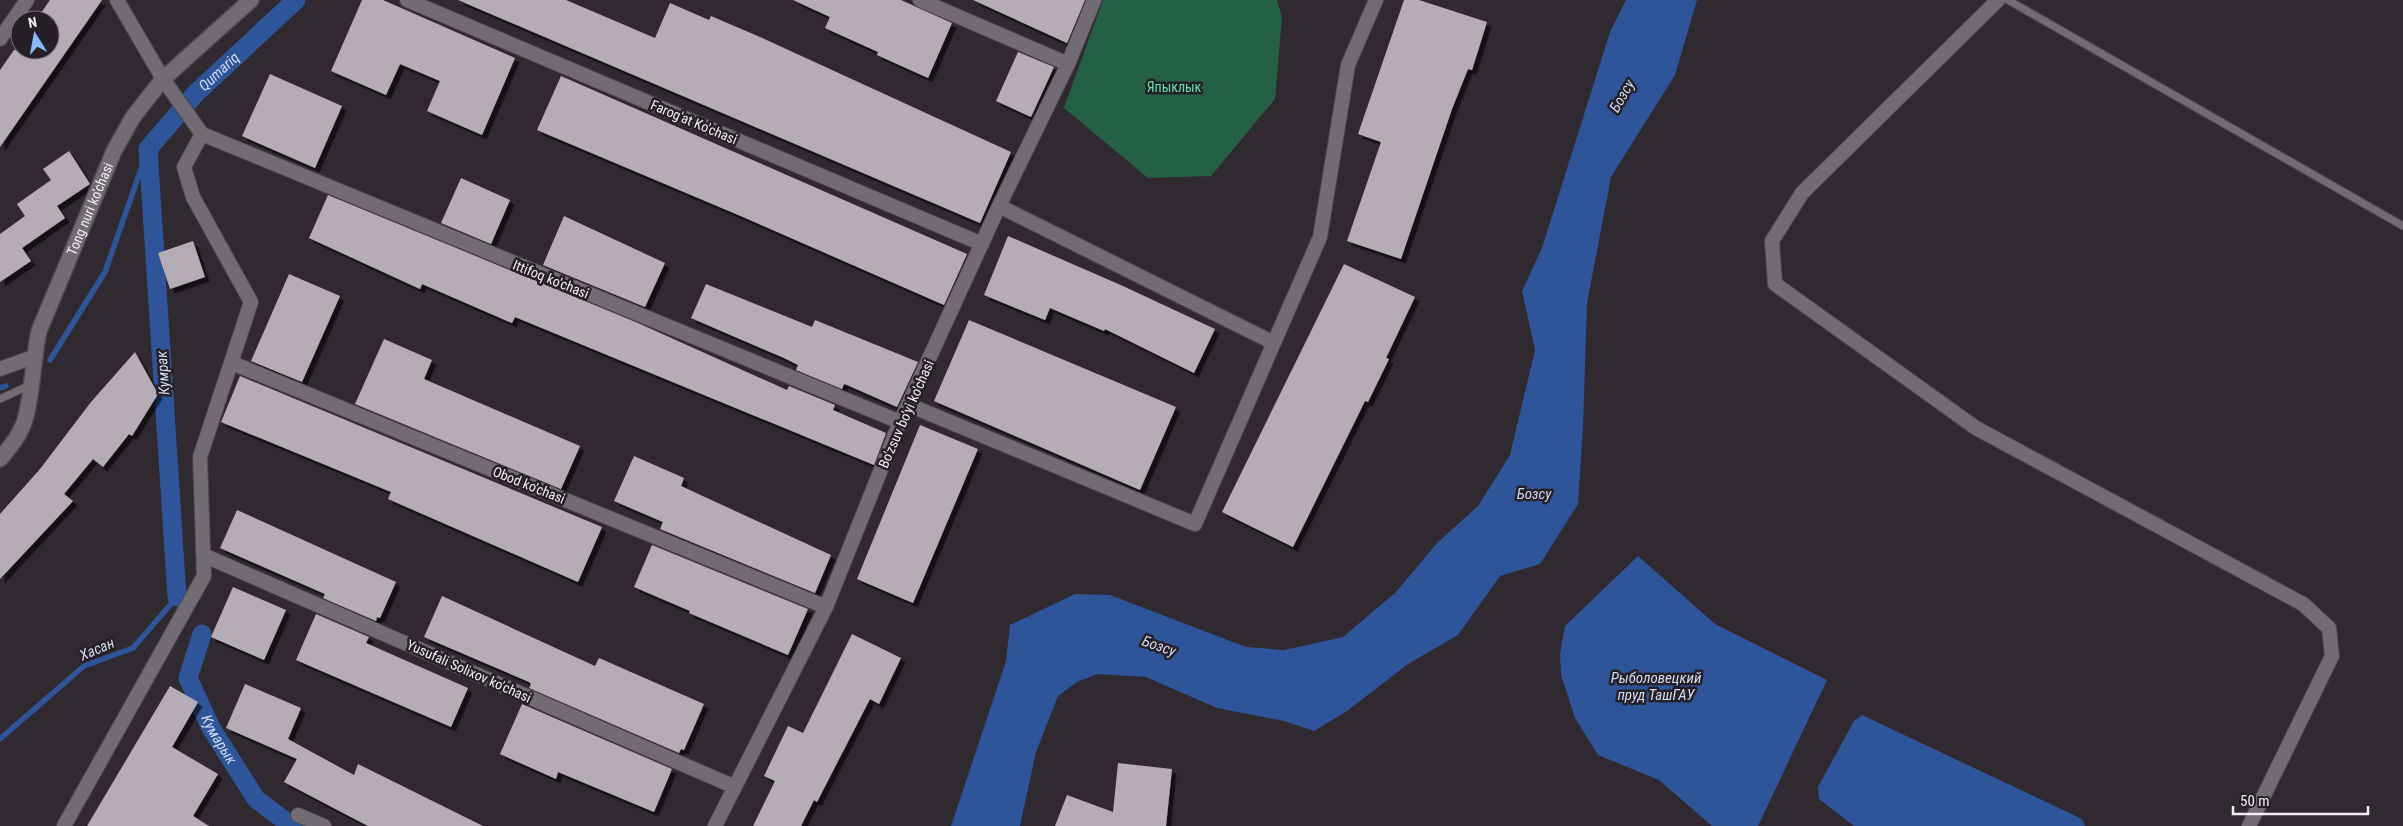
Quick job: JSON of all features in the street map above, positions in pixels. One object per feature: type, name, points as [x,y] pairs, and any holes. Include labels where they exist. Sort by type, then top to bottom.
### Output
[{"type":"street","points":[[0,40],[27,0]]},
{"type":"street","points":[[64,826],[204,576],[200,457],[251,302],[193,196],[186,174],[184,167],[202,134],[167,85],[116,0]]},
{"type":"street","name":"Tong nuri ko'chasi","points":[[0,459],[15,441],[26,417],[33,357],[39,331],[114,151],[133,118],[250,0]]},
{"type":"street","name":"Farog'at Ko'chasi","points":[[407,0],[982,244]]},
{"type":"street","points":[[920,0],[1068,64]]},
{"type":"street","name":"Bo'zsuv bo'yi ko'chasi","points":[[715,826],[826,607],[900,422],[999,206],[1068,64],[1094,0]]},
{"type":"street","points":[[909,405],[1195,524],[1320,237],[1348,65],[1376,0]]},
{"type":"street","points":[[1998,0],[1802,193],[1772,241],[1775,284],[1976,428],[2303,604],[2329,628],[2332,656],[2249,826]]},
{"type":"street","name":"Ittifoq ko'chasi","points":[[202,134],[900,422]]},
{"type":"street","points":[[999,206],[1274,343]]},
{"type":"street","points":[[0,369],[33,357]]},
{"type":"street","name":"Obod ko'chasi","points":[[232,363],[826,607]]},
{"type":"street","name":"Yusufali Solixov ko'chasi","points":[[203,554],[735,787]]},
{"type":"street","points":[[298,815],[324,826]]},
{"type":"lane","points":[[2008,0],[2403,226]]},
{"type":"lane","points":[[0,399],[30,385]]},
{"type":"green space","name":"Япыклык","points":[[1103,0],[1277,0],[1282,17],[1275,99],[1211,176],[1148,178],[1064,108]]},
{"type":"water","name":"Бозсу","points":[[1626,0],[1697,0],[1675,75],[1611,177],[1587,303],[1583,427],[1578,504],[1540,564],[1500,576],[1458,635],[1408,664],[1347,711],[1314,731],[1284,721],[1217,708],[1146,677],[1097,674],[1077,682],[1058,696],[1036,752],[1020,826],[951,826],[1006,661],[1010,625],[1075,594],[1110,595],[1246,647],[1284,650],[1343,637],[1396,592],[1437,543],[1478,506],[1510,455],[1535,350],[1522,291],[1542,248],[1610,32]]},
{"type":"water","name":"Рыболовецкий пруд ТашГАУ","points":[[1638,556],[1715,624],[1827,680],[1758,826],[1712,826],[1659,780],[1598,755],[1575,718],[1561,675],[1560,654],[1565,626]]},
{"type":"water","points":[[1862,715],[2082,819],[2085,826],[1854,826],[1819,799],[1818,787],[1854,721]]},
{"type":"building","points":[[50,0],[102,0],[0,147],[0,70],[10,56],[10,60],[60,60],[60,10],[43,10]]},
{"type":"building","points":[[362,0],[383,0],[515,58],[482,135],[427,111],[440,81],[400,64],[386,95],[331,71]]},
{"type":"building","points":[[458,0],[566,0],[655,38],[670,3],[709,20],[711,16],[760,37],[1011,152],[980,223]]},
{"type":"building","points":[[793,0],[901,0],[952,23],[928,78],[877,55],[878,52],[825,28],[830,17]]},
{"type":"building","points":[[973,0],[1085,0],[1067,43]]},
{"type":"building","points":[[1404,0],[1419,0],[1487,22],[1472,70],[1468,69],[1452,109],[1401,259],[1347,241],[1381,142],[1358,134]]},
{"type":"building","points":[[1018,52],[1054,67],[1031,117],[996,101]]},
{"type":"building","points":[[270,74],[342,106],[315,168],[242,136]]},
{"type":"building","points":[[561,76],[967,254],[944,305],[537,130]]},
{"type":"building","points":[[69,151],[90,184],[57,206],[65,218],[22,248],[31,261],[0,282],[0,234],[25,216],[17,204],[51,180],[43,169]]},
{"type":"building","points":[[461,178],[510,200],[491,244],[441,223]]},
{"type":"building","points":[[328,195],[638,323],[787,390],[789,386],[835,405],[833,410],[886,433],[874,465],[515,317],[512,323],[422,284],[420,289],[309,238]]},
{"type":"building","points":[[564,216],[665,263],[645,307],[543,265]]},
{"type":"building","points":[[1008,236],[1123,286],[1215,329],[1194,373],[1105,329],[1104,331],[1050,308],[1045,320],[984,295]]},
{"type":"building","points":[[193,241],[205,277],[170,289],[158,253]]},
{"type":"building","points":[[1344,264],[1415,297],[1386,358],[1389,359],[1368,402],[1365,401],[1293,547],[1222,512]]},
{"type":"building","points":[[289,274],[340,296],[302,382],[251,361]]},
{"type":"building","points":[[706,284],[812,327],[815,320],[918,362],[897,407],[847,385],[844,384],[842,389],[796,370],[798,365],[784,358],[691,318]]},
{"type":"building","points":[[969,320],[1176,407],[1140,490],[934,401]]},
{"type":"building","points":[[384,339],[432,360],[424,379],[580,446],[561,489],[355,404]]},
{"type":"building","points":[[135,352],[158,394],[132,436],[129,434],[103,467],[93,459],[64,494],[73,501],[0,579],[0,514],[40,469],[91,402]]},
{"type":"building","points":[[240,376],[602,527],[578,582],[388,499],[391,492],[221,422]]},
{"type":"building","points":[[920,425],[978,449],[913,603],[857,579]]},
{"type":"building","points":[[634,456],[684,478],[681,486],[831,555],[815,593],[660,529],[663,522],[614,501]]},
{"type":"building","points":[[237,510],[396,582],[380,618],[377,617],[376,621],[323,598],[325,594],[220,548]]},
{"type":"building","points":[[652,545],[808,609],[788,655],[689,613],[690,611],[634,587]]},
{"type":"building","points":[[233,587],[286,610],[264,660],[211,637]]},
{"type":"building","points":[[442,596],[595,666],[599,658],[704,704],[684,750],[681,749],[679,753],[529,688],[531,684],[529,682],[424,637]]},
{"type":"building","points":[[316,614],[369,637],[366,643],[468,688],[451,727],[296,660]]},
{"type":"building","points":[[852,634],[901,658],[879,704],[870,699],[817,802],[814,800],[801,826],[753,826],[775,781],[764,776],[788,726],[803,733]]},
{"type":"building","points":[[245,684],[301,708],[288,739],[354,775],[358,764],[483,826],[368,826],[284,782],[297,759],[226,728]]},
{"type":"building","points":[[170,686],[198,702],[172,747],[218,774],[193,816],[209,826],[87,826]]},
{"type":"building","points":[[522,704],[672,769],[654,812],[558,772],[556,779],[500,754]]},
{"type":"building","points":[[1118,763],[1172,769],[1166,826],[1055,826],[1067,795],[1113,812]]},
{"type":"waterway","name":"Кумрак","points":[[177,597],[148,149],[195,94],[296,0]]},
{"type":"waterway","points":[[50,360],[105,272],[148,149]]},
{"type":"waterway","points":[[0,388],[6,386]]},
{"type":"waterway","name":"Хасан","points":[[0,739],[84,666],[133,648],[177,597]]},
{"type":"waterway","name":"Кумарык","points":[[202,634],[188,678],[211,728],[256,799],[292,826]]},
{"type":"water label","name":"Qumariq","points":[[219,72]]}]
